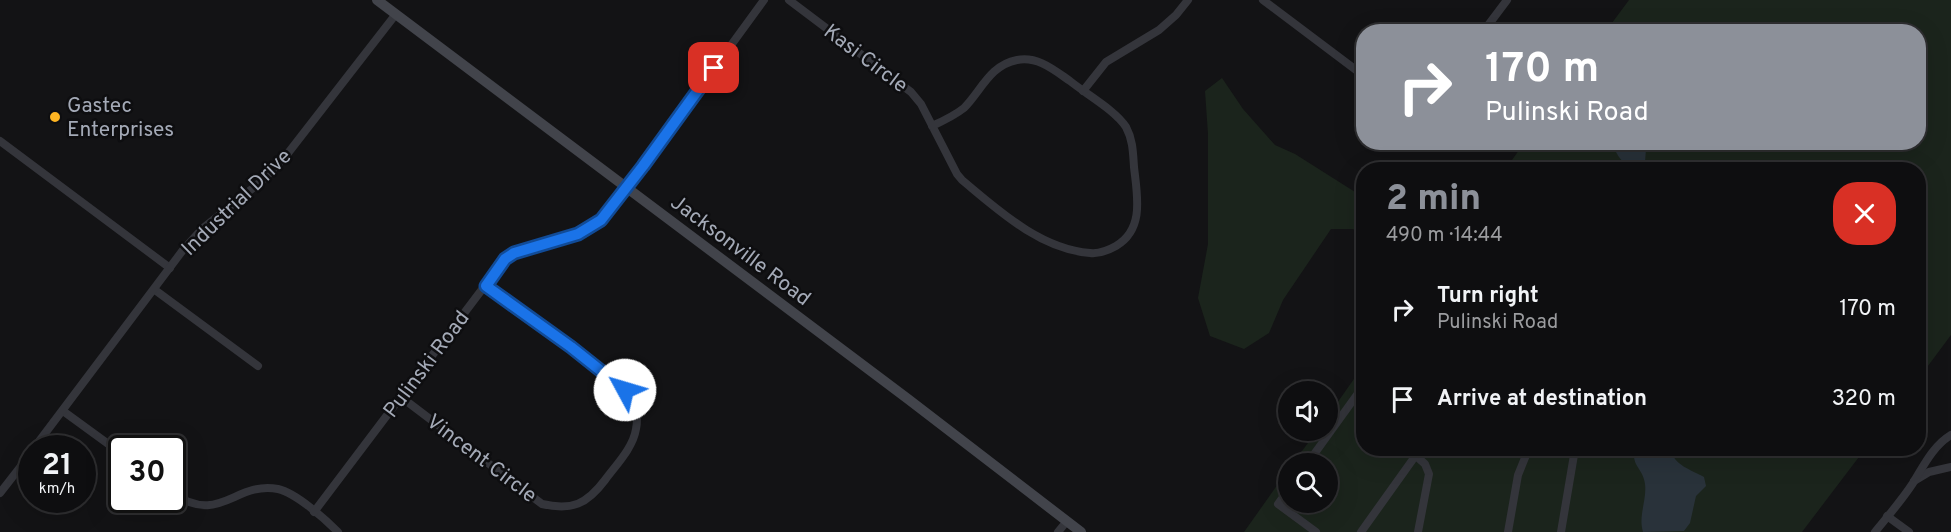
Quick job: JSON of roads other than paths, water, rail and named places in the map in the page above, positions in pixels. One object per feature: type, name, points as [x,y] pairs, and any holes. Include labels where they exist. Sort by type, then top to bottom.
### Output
[{"type":"main road","name":"Jacksonville Road","points":[[376,0],[1081,532]]},
{"type":"street","name":"Pulinski Road","points":[[314,512],[505,259],[514,253],[578,234],[594,226],[608,212],[764,0]]},
{"type":"street","name":"Kasi Circle","points":[[789,0],[911,92],[921,104],[932,126],[962,180],[1038,237],[1075,250],[1091,253],[1104,251],[1114,247],[1125,238],[1137,218],[1133,148],[1130,136],[1122,122],[1051,67],[1039,62],[1017,60],[997,69],[966,106],[932,126]]},
{"type":"street","points":[[1083,91],[1106,62],[1159,30],[1188,0]]},
{"type":"street","points":[[1263,0],[1356,70]]},
{"type":"street","points":[[1489,24],[1507,0]]},
{"type":"street","name":"Industrial Drive","points":[[45,435],[170,268],[203,228],[263,180],[285,157],[396,14]]},
{"type":"street","points":[[0,141],[170,268]]},
{"type":"street","name":"Vincent Circle","points":[[400,397],[542,504],[554,507],[568,506],[586,500],[594,494],[634,437],[637,419],[631,398],[622,387],[571,347],[486,286]]},
{"type":"street","points":[[155,290],[258,366]]},
{"type":"street","points":[[1315,453],[1356,396]]},
{"type":"street","points":[[63,411],[108,444]]},
{"type":"street","points":[[1875,532],[1937,446],[1951,435]]},
{"type":"street","points":[[1361,532],[1416,456],[1425,464],[1429,474],[1418,532]]},
{"type":"street","points":[[1508,532],[1518,475],[1526,456]]},
{"type":"street","points":[[1561,532],[1572,456]]},
{"type":"street","points":[[1913,482],[1929,472],[1951,467]]},
{"type":"street","name":"Industrial Drive","points":[[0,494],[18,470]]},
{"type":"street","points":[[186,501],[209,506],[257,489],[277,489],[292,496],[338,532]]},
{"type":"street","points":[[1290,513],[1316,532]]},
{"type":"street","points":[[1887,516],[1909,532]]},
{"type":"street","points":[[1058,532],[1067,521]]},
{"type":"place","name":"Gastec Enterprises","points":[[55,117]]}]
